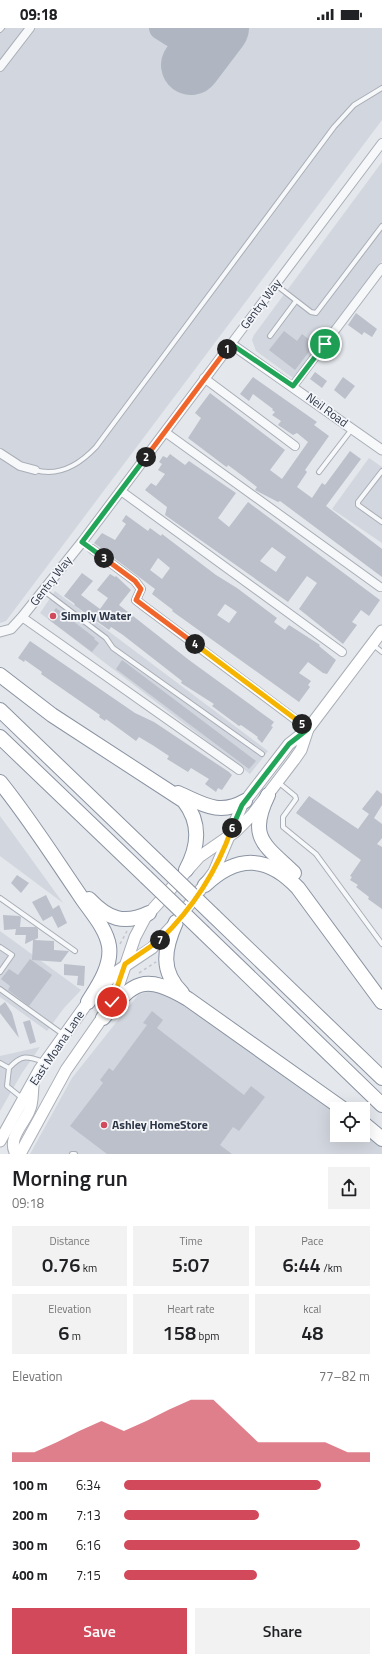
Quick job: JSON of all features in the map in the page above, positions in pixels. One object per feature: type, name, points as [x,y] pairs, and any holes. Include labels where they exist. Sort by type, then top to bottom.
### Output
[{"type":"highway","points":[[0,676],[52,715],[184,800],[194,819],[196,829],[196,848],[186,870]]},
{"type":"highway","points":[[0,710],[382,1078]]},
{"type":"highway","points":[[0,736],[382,1104]]},
{"type":"highway","points":[[0,782],[39,833],[101,927],[109,946],[106,970],[88,1002]]},
{"type":"highway","points":[[166,787],[214,808],[230,808],[245,801]]},
{"type":"highway","points":[[268,795],[259,814],[258,830],[271,853],[300,878],[319,916]]},
{"type":"highway","points":[[205,885],[222,871],[244,863],[261,864],[282,872],[298,888],[382,1002]]},
{"type":"highway","points":[[66,874],[94,904],[112,917],[134,920],[149,914]]},
{"type":"highway","points":[[176,922],[167,945],[167,964],[172,981],[188,999]]},
{"type":"highway","points":[[103,1018],[127,992],[141,984],[163,985],[188,999],[333,1102]]},
{"type":"highway","points":[[370,1129],[382,1139]]},
{"type":"main road","name":"East Moana Lane","points":[[0,1141],[45,1062],[88,1002],[108,979],[125,964],[152,948],[176,922],[205,885],[218,865],[238,812],[245,801],[289,744],[308,729],[382,631]]},
{"type":"main road","name":"East Moana Lane","points":[[20,1154],[66,1070],[103,1018],[112,1002],[135,937],[149,914],[186,870],[206,850],[244,825],[301,750],[308,729]]},
{"type":"main road","points":[[16,1154],[13,1149],[13,1140],[29,1111],[33,1082]]},
{"type":"street","points":[[0,67],[30,28]]},
{"type":"street","name":"Gentry Way","points":[[2,632],[11,629],[22,617],[82,542],[382,143]]},
{"type":"street","points":[[293,386],[382,268]]},
{"type":"street","name":"Neil Road","points":[[231,344],[293,386],[382,450]]},
{"type":"street","points":[[204,378],[295,446]]},
{"type":"street","points":[[165,432],[380,587]]},
{"type":"street","points":[[0,452],[20,466],[34,470]]},
{"type":"street","points":[[121,491],[342,652]]},
{"type":"street","points":[[92,549],[135,581],[141,589],[136,600],[308,729]]},
{"type":"street","points":[[22,617],[239,770]]},
{"type":"lane","points":[[34,470],[42,472],[57,471],[72,466],[84,459],[96,447],[334,126],[354,105],[382,88]]},
{"type":"lane","points":[[275,285],[314,313],[318,311],[382,226]]},
{"type":"lane","points":[[270,336],[296,301]]},
{"type":"lane","points":[[319,472],[352,429]]},
{"type":"lane","points":[[382,471],[358,502],[358,505],[382,522]]},
{"type":"lane","points":[[82,542],[92,549]]},
{"type":"lane","points":[[44,590],[106,638],[113,648],[262,754]]},
{"type":"lane","points":[[372,644],[382,652]]},
{"type":"lane","points":[[278,782],[295,796],[296,799],[283,817],[283,826],[316,854],[382,944]]},
{"type":"lane","points":[[0,898],[75,951]]},
{"type":"lane","points":[[0,947],[12,955],[0,972]]},
{"type":"lane","points":[[0,988],[64,1036]]},
{"type":"lane","points":[[24,1099],[7,1086],[9,1068],[17,1059],[28,1057],[45,1062]]},
{"type":"lane","points":[[0,1062],[9,1068]]},
{"type":"path","points":[[117,945],[120,945],[126,930],[128,931]]},
{"type":"path","points":[[133,977],[158,960],[157,957]]},
{"type":"shaded area","points":[[0,28],[382,28],[382,120],[6,621],[0,623]]},
{"type":"shaded area","points":[[382,162],[382,261],[293,378],[256,351],[252,340],[254,335]]},
{"type":"shaded area","points":[[369,458],[382,467],[382,543],[332,509]]},
{"type":"shaded area","points":[[55,591],[268,751],[250,774],[40,613]]},
{"type":"shaded area","points":[[0,816],[27,853],[63,903],[0,856]]},
{"type":"shaded area","points":[[0,931],[81,990],[64,1008],[47,1031],[0,997]]},
{"type":"shaded area","points":[[152,990],[171,996],[330,1105],[330,1142],[370,1142],[370,1135],[382,1144],[382,1154],[30,1154],[72,1078],[138,995]]},
{"type":"shaded area","points":[[40,1047],[22,1073],[0,1111],[0,1056]]},
{"type":"building","points":[[356,313],[377,329],[372,337],[364,332],[362,335],[348,325]]},
{"type":"building","points":[[284,331],[297,341],[302,334],[315,344],[295,370],[269,350]]},
{"type":"building","points":[[315,372],[327,381],[322,388],[310,379]]},
{"type":"building","points":[[253,377],[317,422],[314,425],[329,436],[305,470],[307,472],[297,487],[312,498],[322,483],[325,485],[350,451],[361,459],[326,506],[382,549],[382,577],[280,501],[278,502],[255,490],[257,487],[228,465],[227,467],[225,466],[188,438],[201,418],[195,413],[210,393],[285,450],[270,470],[282,479],[308,442],[297,433],[293,435],[278,425],[281,421],[272,415],[275,412],[272,410],[273,409],[253,394],[249,401],[240,394]]},
{"type":"building","points":[[343,377],[355,386],[345,399],[334,390]]},
{"type":"building","points":[[170,454],[185,465],[189,461],[236,493],[218,518],[229,527],[248,502],[380,600],[369,616],[361,610],[352,622],[357,625],[343,644],[299,609],[317,583],[307,576],[288,602],[165,515],[167,507],[145,490],[151,483],[156,486],[165,474],[158,470],[162,464],[159,462],[163,456],[167,458]],"holes":[[[272,547],[286,557],[276,572],[260,561]]]},
{"type":"building","points":[[126,515],[148,531],[150,528],[161,536],[162,534],[216,575],[237,588],[277,618],[274,622],[285,630],[289,625],[320,645],[319,646],[336,660],[327,674],[323,673],[308,662],[299,673],[311,681],[308,685],[310,687],[299,702],[172,611],[173,610],[152,594],[155,589],[94,543],[102,533],[115,540],[126,524],[122,521]],"holes":[[[158,558],[170,568],[162,579],[150,570]],[[225,604],[237,612],[229,623],[217,615]]]},
{"type":"building","points":[[82,573],[93,581],[81,595],[100,609],[108,598],[97,590],[110,574],[115,577],[116,576],[131,590],[119,605],[189,660],[274,722],[271,726],[273,727],[262,743],[257,738],[258,737],[241,725],[239,726],[212,706],[214,704],[181,683],[182,681],[123,635],[111,627],[109,630],[64,596]]},
{"type":"building","points":[[56,608],[95,638],[94,639],[99,643],[92,652],[48,619]]},
{"type":"building","points":[[30,641],[135,713],[154,722],[229,772],[232,775],[222,790],[218,788],[216,792],[205,784],[209,779],[191,768],[188,772],[167,759],[169,756],[154,746],[139,737],[136,741],[106,719],[105,721],[99,717],[100,715],[41,674],[42,672],[25,660],[24,662],[18,658]]},
{"type":"building","points":[[122,660],[256,761],[249,769],[116,669]]},
{"type":"building","points":[[377,790],[382,794],[382,805],[374,818],[382,824],[382,838],[377,844],[382,847],[382,909],[368,899],[369,897],[356,887],[358,885],[350,880],[352,877],[350,876],[361,860],[296,813],[309,796],[358,829],[369,814],[362,809]]},
{"type":"building","points":[[17,875],[29,883],[21,893],[11,883]]},
{"type":"building","points":[[46,895],[53,909],[59,905],[67,923],[58,928],[52,916],[43,921],[32,902]]},
{"type":"building","points":[[3,915],[21,917],[20,927],[36,927],[38,929],[38,938],[34,940],[54,941],[54,950],[69,951],[61,962],[32,960],[33,940],[25,944],[26,935],[15,935],[16,929],[4,930]]},
{"type":"building","points":[[30,959],[52,975],[29,1006],[8,990],[10,986],[1,979],[9,969],[18,975]]},
{"type":"building","points":[[64,964],[85,966],[84,986],[77,985],[78,976],[64,975]]},
{"type":"building","points":[[5,1002],[12,1013],[19,1038],[0,1013],[0,1006]]},
{"type":"building","points":[[152,1011],[163,1020],[157,1028],[244,1095],[251,1086],[265,1097],[239,1131],[233,1127],[220,1145],[232,1154],[107,1154],[70,1126],[103,1083],[100,1080],[109,1068],[113,1071],[147,1025],[143,1023]]},
{"type":"building","points":[[30,1020],[36,1042],[30,1044],[23,1022]]},
{"type":"taxiway","points":[[161,28],[172,35],[204,47]]},
{"type":"runway","points":[[191,65],[219,28]]},
{"type":"place","name":"Simply Water","points":[[53,616]]},
{"type":"place","name":"Ashley HomeStore","points":[[104,1125]]},
{"type":"route","points":[[112,1002],[125,964],[152,948],[168,933],[214,872],[222,856],[242,805],[289,744],[308,729],[136,600],[141,589],[135,581],[82,542],[231,344],[293,386],[325,344]]}]
